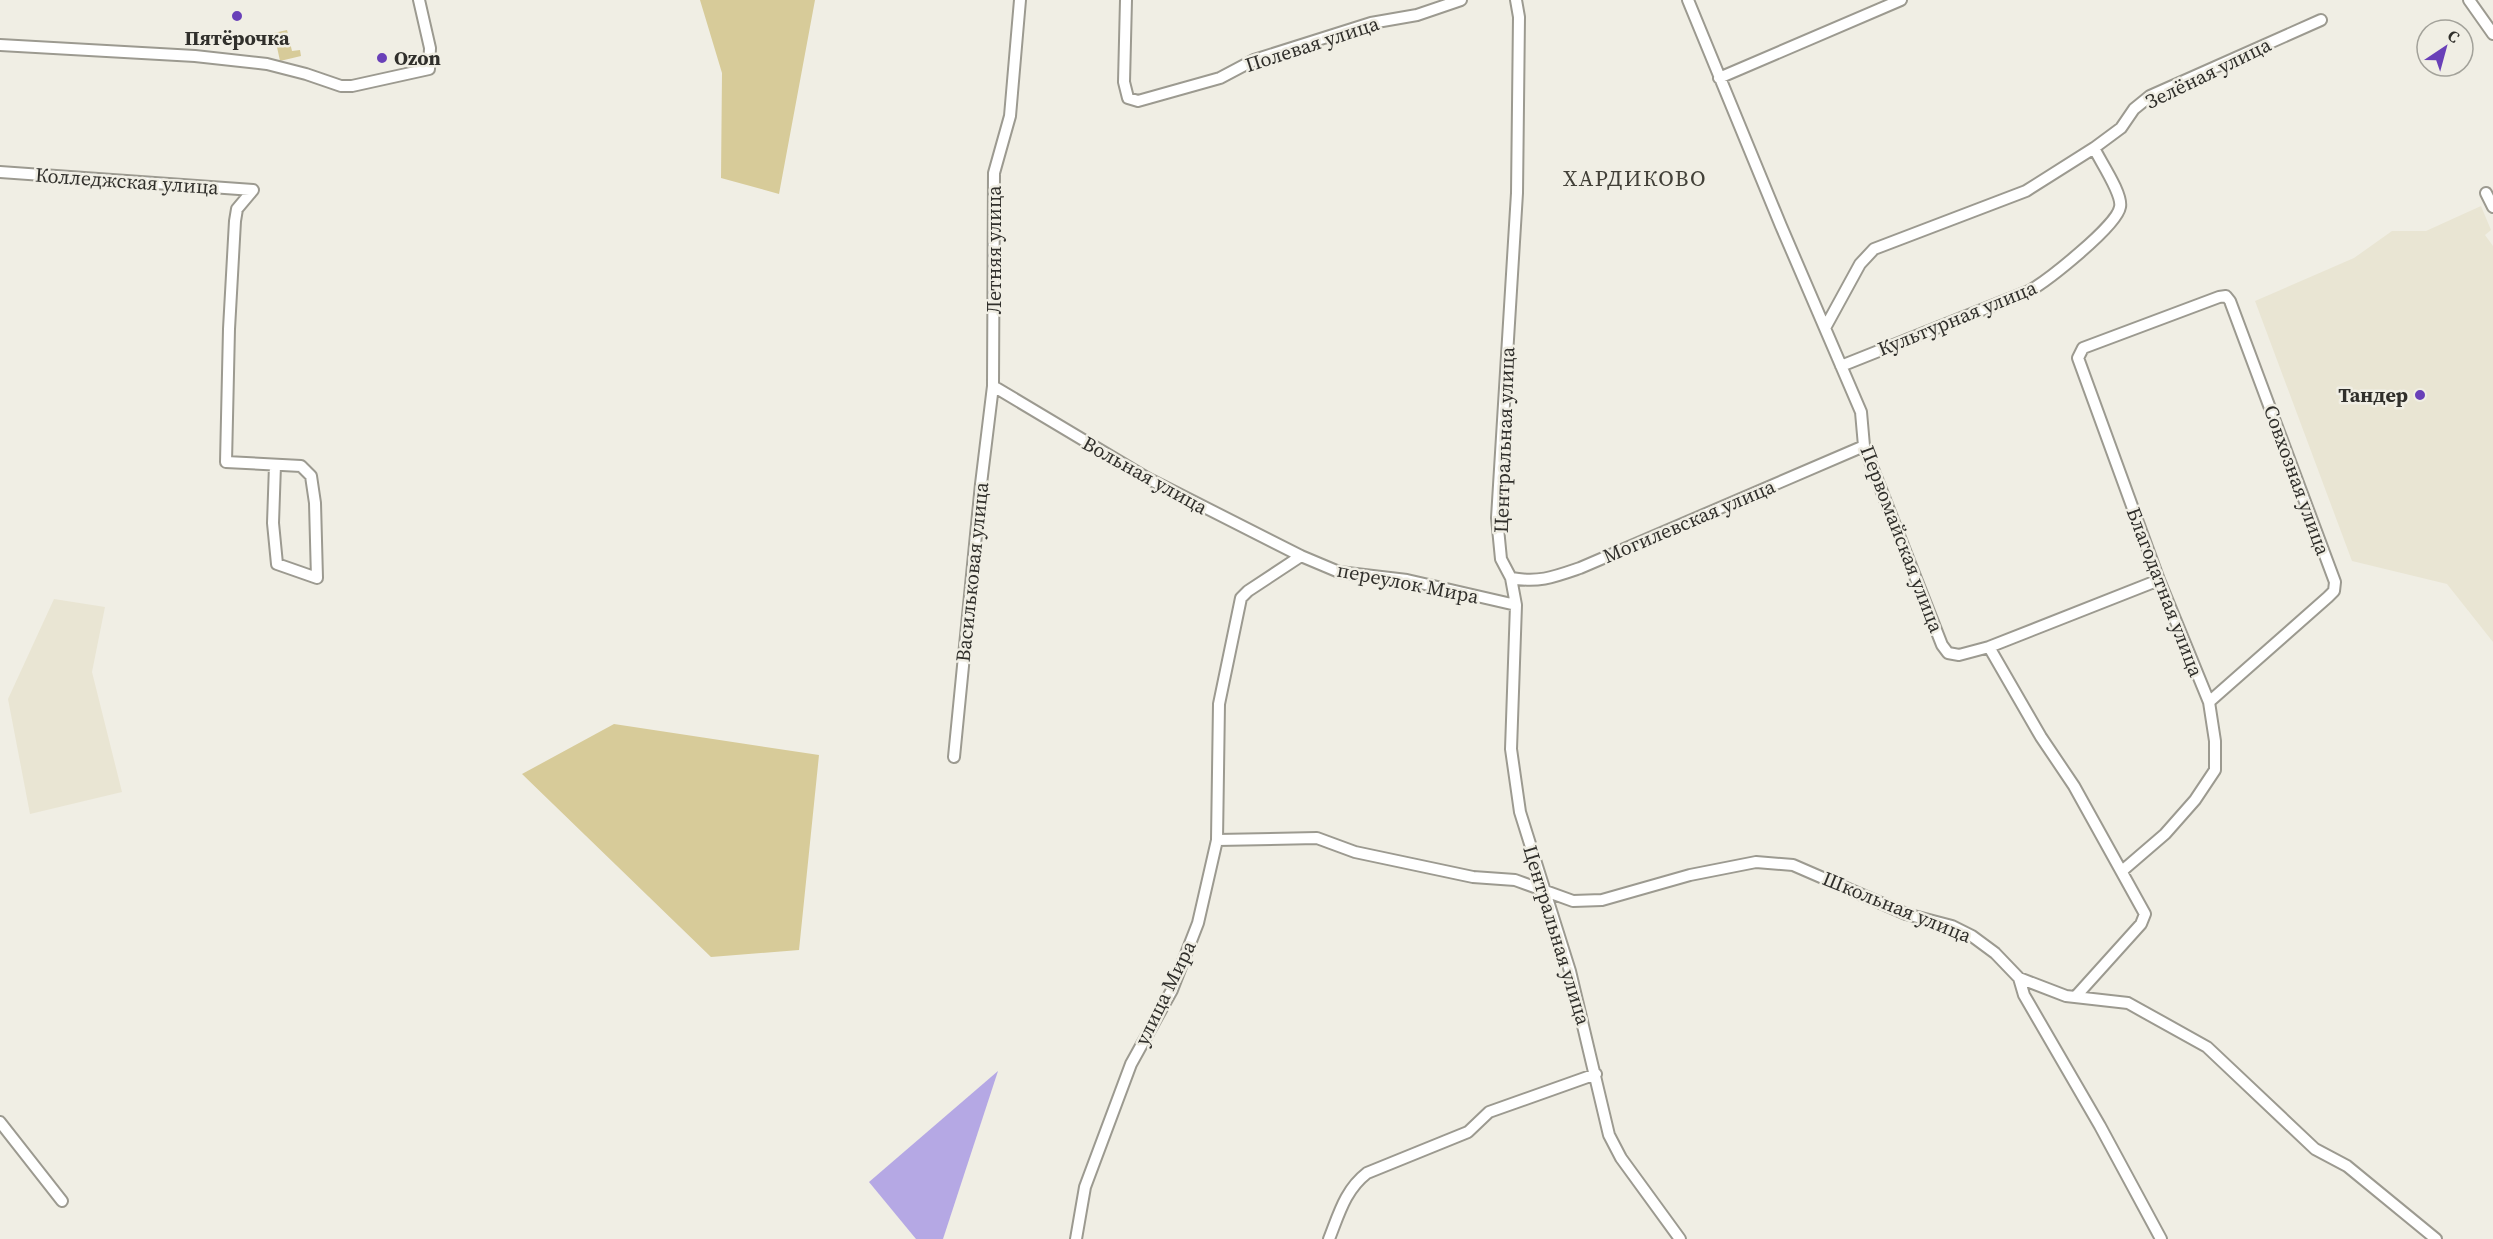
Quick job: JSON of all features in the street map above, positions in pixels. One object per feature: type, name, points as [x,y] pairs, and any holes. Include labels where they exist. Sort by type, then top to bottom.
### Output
[{"type":"street","points":[[0,45],[226,59],[267,64],[331,83],[352,86],[429,69],[430,48],[419,0]]},
{"type":"street","name":"Летняя улица","points":[[993,386],[994,173],[1010,116],[1020,0]]},
{"type":"street","name":"Полевая улица","points":[[1126,0],[1124,82],[1126,94],[1131,100],[1138,101],[1220,78],[1242,66],[1273,54],[1371,23],[1417,15],[1461,0]]},
{"type":"street","name":"Центральная улица","points":[[1516,0],[1519,17],[1517,193],[1497,518],[1501,559],[1511,578],[1516,604],[1511,749],[1520,812],[1570,971],[1610,1135],[1621,1158],[1680,1239]]},
{"type":"street","name":"Первомайская улица","points":[[1688,0],[1861,412],[1864,446],[1942,645],[1948,653],[1959,655],[1989,647],[2159,580]]},
{"type":"street","points":[[1719,78],[1901,0]]},
{"type":"street","points":[[2469,0],[2493,34]]},
{"type":"street","name":"Зелёная улица","points":[[1825,327],[1860,264],[1874,249],[1992,206],[2045,179],[2121,128],[2134,109],[2150,96],[2321,20]]},
{"type":"street","name":"Культурная улица","points":[[1841,366],[2029,291],[2046,282],[2096,238],[2120,207],[2119,196],[2094,148]]},
{"type":"street","name":"Колледжская улица","points":[[0,172],[253,190],[237,209],[235,221],[229,329],[226,462],[275,465]]},
{"type":"street","points":[[2486,193],[2493,207]]},
{"type":"street","name":"Совхозная улица","points":[[2143,326],[2219,297],[2226,296],[2230,301],[2335,582],[2334,591],[2328,597],[2209,702]]},
{"type":"street","name":"Благодатная улица","points":[[2122,871],[2165,834],[2195,800],[2215,770],[2215,741],[2209,702],[2159,580],[2078,358],[2083,348],[2143,326]]},
{"type":"street","name":"Вольная улица","points":[[993,386],[1147,478],[1301,556]]},
{"type":"street","name":"Васильковая улица","points":[[954,758],[993,386]]},
{"type":"street","name":"Могилевская улица","points":[[1511,578],[1528,581],[1547,580],[1580,568],[1864,446]]},
{"type":"street","points":[[275,465],[301,466],[311,476],[315,503],[317,578],[277,564],[273,523],[275,465]]},
{"type":"street","name":"улица Мира","points":[[1076,1239],[1085,1187],[1131,1064],[1172,990],[1198,923],[1217,840],[1219,704],[1241,598],[1301,556]]},
{"type":"street","name":"переулок Мира","points":[[1301,556],[1340,572],[1407,580],[1516,604]]},
{"type":"street","points":[[1989,647],[2122,871],[2145,914],[2141,924],[2077,995]]},
{"type":"street","name":"Школьная улица","points":[[1217,840],[1317,838],[1355,852],[1473,877],[1515,880],[1573,901],[1602,900],[1690,875],[1756,862],[1793,865],[1906,914],[1952,926],[1972,936],[1995,953],[2019,978],[2024,995],[2100,1126],[2161,1239]]},
{"type":"street","points":[[2019,978],[2066,996],[2077,995],[2128,1003],[2207,1047],[2315,1149],[2347,1166],[2436,1239]]},
{"type":"street","points":[[1329,1239],[1344,1200],[1354,1183],[1367,1173],[1468,1132],[1490,1112],[1596,1074]]},
{"type":"street","points":[[0,1122],[62,1201]]},
{"type":"shaded area","points":[[700,0],[815,0],[779,194],[721,178],[722,73]]},
{"type":"shaded area","points":[[287,30],[292,51],[300,50],[301,56],[280,61],[274,33]]},
{"type":"shaded area","points":[[2481,206],[2491,230],[2485,235],[2493,246],[2493,642],[2447,584],[2352,561],[2255,301],[2354,258],[2392,231],[2426,231]]},
{"type":"shaded area","points":[[54,599],[105,607],[92,672],[122,792],[30,814],[8,699]]},
{"type":"shaded area","points":[[614,724],[819,755],[799,950],[711,957],[522,774]]},
{"type":"shaded area","points":[[998,1071],[943,1239],[916,1239],[869,1182]]},
{"type":"place","name":"Пятёрочка","points":[[237,16]]},
{"type":"place","name":"Ozon","points":[[382,58]]},
{"type":"place","name":"Тандер","points":[[2420,395]]},
{"type":"district","name":"ХАРДИКОВО","points":[[1635,178]]}]
